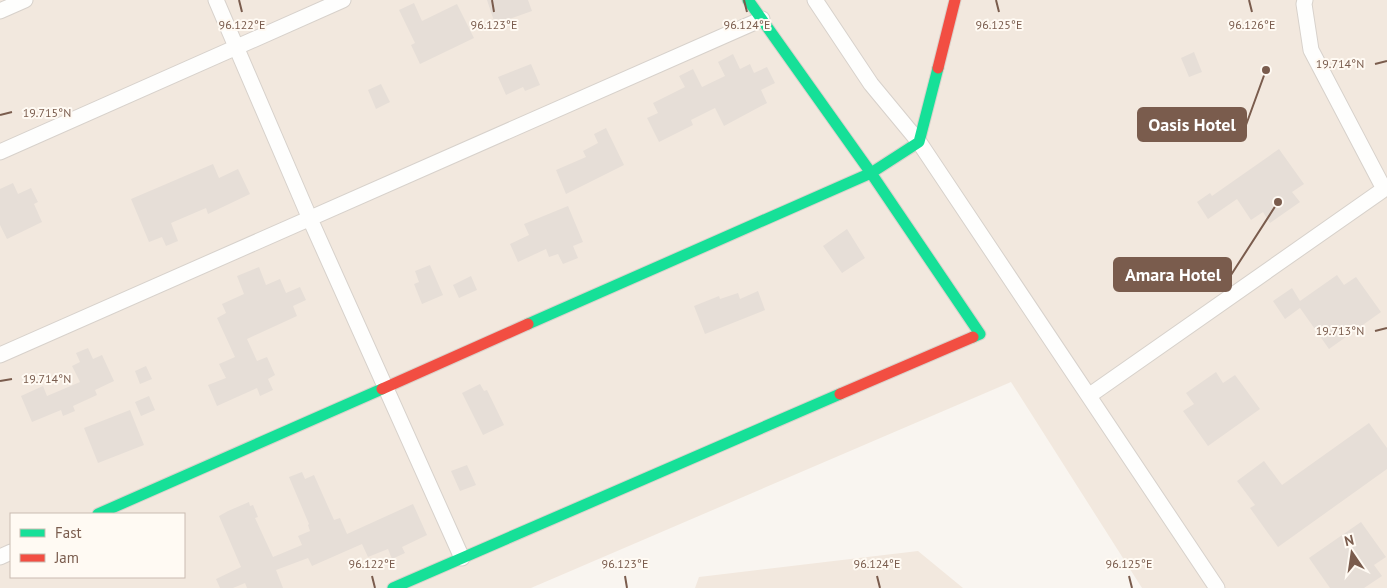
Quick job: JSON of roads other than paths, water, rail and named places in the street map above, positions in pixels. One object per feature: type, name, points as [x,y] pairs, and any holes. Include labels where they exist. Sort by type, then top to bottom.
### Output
[{"type":"street","points":[[0,11],[25,0]]},
{"type":"street","points":[[216,0],[310,218],[462,558]]},
{"type":"street","points":[[0,152],[236,49],[342,0]]},
{"type":"street","points":[[393,588],[980,334],[871,173],[748,0]]},
{"type":"street","points":[[814,0],[871,84],[919,142],[1090,395],[1217,588]]},
{"type":"street","points":[[100,513],[871,173],[919,142],[954,0]]},
{"type":"street","points":[[1090,395],[1386,188],[1311,50],[1305,0]]},
{"type":"street","points":[[0,355],[762,19]]},
{"type":"place","name":"Oasis Hotel","points":[[1266,70]]},
{"type":"place","name":"Amara Hotel","points":[[1278,202]]}]
